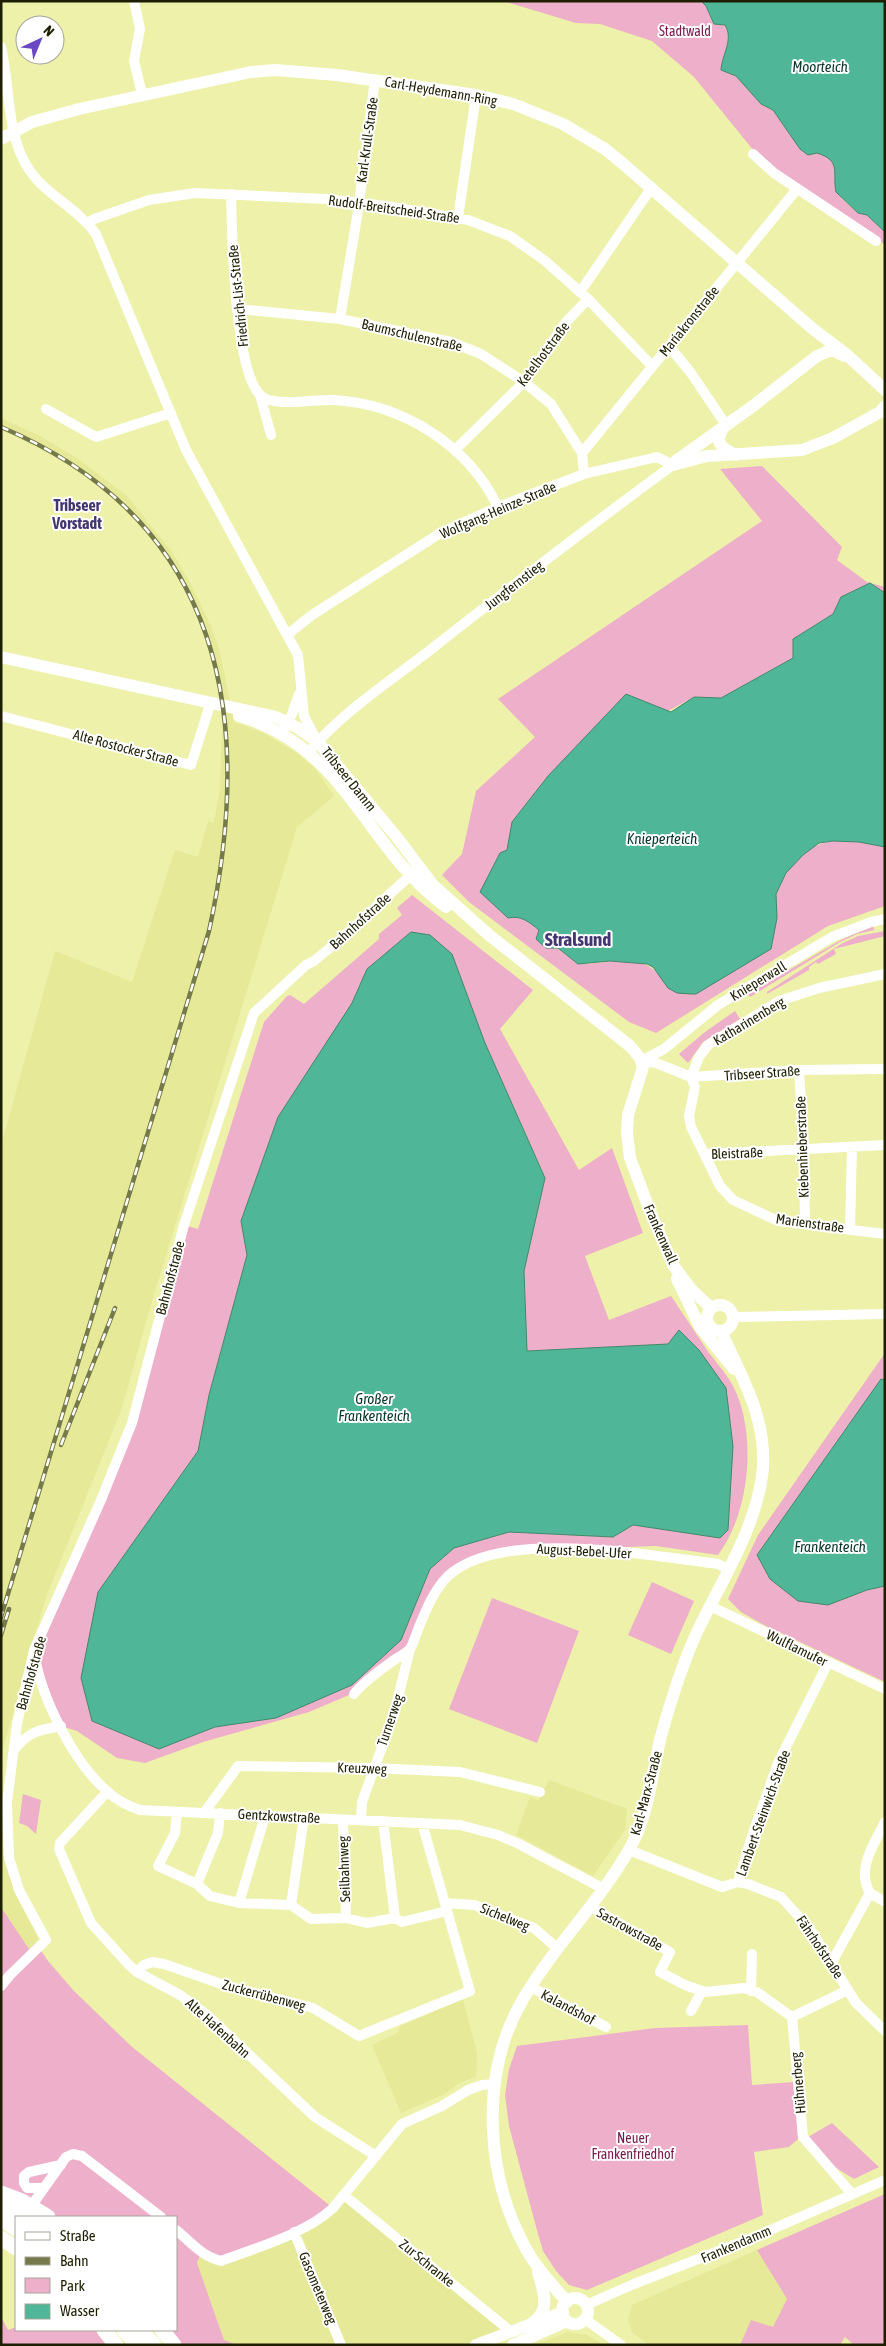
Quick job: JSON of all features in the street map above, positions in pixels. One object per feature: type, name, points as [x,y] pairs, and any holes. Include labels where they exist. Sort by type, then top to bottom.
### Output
[{"type":"highway","points":[[1,2193],[22,2201],[46,2216]]},
{"type":"highway","points":[[1,2205],[20,2216]]},
{"type":"highway","points":[[1,2219],[15,2228]]},
{"type":"highway","points":[[105,2331],[116,2345]]},
{"type":"highway","points":[[125,2331],[137,2345]]},
{"type":"highway","points":[[142,2331],[154,2345]]},
{"type":"highway","points":[[163,2331],[174,2345]]},
{"type":"main road","name":"Carl-Heydemann-Ring","points":[[1,139],[42,120],[142,94],[251,72],[275,70],[375,79],[476,95],[513,104],[563,124],[605,149],[652,187],[736,262],[856,364],[883,391]]},
{"type":"main road","points":[[813,328],[819,342],[817,356]]},
{"type":"main road","name":"Carl-Heydemann-Ring","points":[[817,356],[834,351],[856,364]]},
{"type":"main road","name":"Jungfernstieg","points":[[673,465],[681,456],[817,356]]},
{"type":"main road","points":[[673,465],[707,456],[802,450],[834,438],[883,414]]},
{"type":"main road","points":[[725,425],[719,434],[719,441],[726,450],[736,455]]},
{"type":"main road","name":"Tribseer Damm","points":[[1,657],[276,717],[288,722],[318,742],[443,895],[489,935],[630,1046],[641,1061]]},
{"type":"main road","name":"Tribseer Damm","points":[[165,692],[209,708],[249,719],[309,752],[340,785],[410,877],[445,907],[489,935]]},
{"type":"main road","name":"Frankenwall","points":[[641,1061],[642,1071],[628,1114],[628,1148],[642,1192],[673,1265],[691,1290],[711,1308],[723,1305],[730,1309],[733,1317]]},
{"type":"main road","points":[[673,1265],[680,1288],[700,1327],[730,1366],[742,1374]]},
{"type":"main road","name":"Karl-Marx-Straße","points":[[566,2312],[535,2265],[517,2232],[500,2176],[493,2124],[495,2084],[500,2055],[509,2028],[531,1987],[604,1889],[629,1850],[640,1824],[661,1738],[680,1674],[745,1534],[757,1496],[763,1468],[759,1420],[742,1374],[721,1331],[709,1325],[706,1316],[711,1308]]},
{"type":"main road","points":[[721,1331],[731,1325],[733,1317]]},
{"type":"main road","name":"Karl-Marx-Straße","points":[[530,2324],[539,2318],[546,2306],[535,2265]]},
{"type":"main road","points":[[513,2345],[566,2312],[578,2299],[586,2305],[588,2312],[585,2319],[576,2324],[566,2312]]},
{"type":"main road","points":[[476,2345],[566,2312]]},
{"type":"street","points":[[134,1],[140,29],[134,61],[142,94]]},
{"type":"street","points":[[1,47],[14,132],[21,157],[32,174],[88,223],[102,247],[195,468],[298,655],[300,691],[305,719],[318,742]]},
{"type":"street","name":"Karl-Krull-Straße","points":[[340,319],[375,79]]},
{"type":"street","points":[[458,218],[476,95]]},
{"type":"street","points":[[753,154],[796,189],[876,241]]},
{"type":"street","name":"Ketelhotstraße","points":[[455,450],[524,382],[584,295],[652,187]]},
{"type":"street","name":"Mariakronstraße","points":[[582,453],[796,189]]},
{"type":"street","name":"Rudolf-Breitscheid-Straße","points":[[88,223],[94,218],[162,197],[195,193],[358,203],[458,218],[483,225],[510,236],[544,260],[584,295],[652,366]]},
{"type":"street","name":"Friedrich-List-Straße","points":[[230,194],[238,309],[244,356],[260,395],[271,436]]},
{"type":"street","name":"Baumschulenstraße","points":[[238,309],[340,319],[435,338],[466,347],[499,364],[551,404],[582,453],[584,474]]},
{"type":"street","points":[[668,346],[691,373],[725,425]]},
{"type":"street","points":[[260,395],[271,402],[334,400],[383,409],[413,420],[455,450],[487,485],[498,507]]},
{"type":"street","points":[[46,409],[96,437],[171,413]]},
{"type":"street","name":"Wolfgang-Heinze-Straße","points":[[287,635],[312,615],[442,532],[498,507],[584,474],[657,457],[673,465]]},
{"type":"street","name":"Jungfernstieg","points":[[309,752],[367,699],[505,591],[673,465]]},
{"type":"street","points":[[280,736],[288,722],[300,691]]},
{"type":"street","name":"Alte Rostocker Straße","points":[[1,716],[191,765],[209,708]]},
{"type":"street","name":"Bahnhofstraße","points":[[1,1986],[46,1940],[18,1890],[9,1858],[7,1802],[13,1750],[34,1650],[101,1500],[132,1423],[184,1225],[254,1014],[306,965],[314,961],[342,938],[420,868]]},
{"type":"street","name":"Knieperwall","points":[[641,1061],[664,1049],[718,1005],[824,942],[871,922],[885,919]]},
{"type":"street","name":"Katharinenberg","points":[[691,1077],[699,1057],[708,1045],[779,1001],[819,988],[885,974]]},
{"type":"street","name":"Tribseer Straße","points":[[641,1061],[656,1063],[691,1077],[799,1070],[885,1069]]},
{"type":"street","name":"Kiebenhieberstraße","points":[[799,1070],[804,1150],[805,1224]]},
{"type":"street","name":"Bleistraße","points":[[691,1077],[695,1087],[690,1116],[691,1127],[705,1154],[885,1145]]},
{"type":"street","points":[[850,1229],[852,1147]]},
{"type":"street","name":"Marienstraße","points":[[705,1154],[720,1186],[733,1200],[778,1221],[885,1234]]},
{"type":"street","name":"Frankenwall","points":[[733,1317],[885,1314]]},
{"type":"street","name":"August-Bebel-Ufer","points":[[410,1649],[430,1601],[448,1576],[462,1567],[485,1557],[537,1547],[594,1550],[718,1564],[728,1569]]},
{"type":"street","name":"Wulflamufer","points":[[710,1606],[885,1689]]},
{"type":"street","points":[[354,1694],[410,1649]]},
{"type":"street","name":"Turnerweg","points":[[361,1820],[362,1802],[394,1714],[410,1649]]},
{"type":"street","name":"Gentzkowstraße","points":[[34,1650],[42,1688],[86,1770],[107,1792],[128,1806],[140,1810],[460,1825],[498,1835],[604,1889]]},
{"type":"street","name":"Lambert-Steinwich-Straße","points":[[738,1882],[778,1763],[828,1663]]},
{"type":"street","points":[[13,1750],[26,1736],[61,1726]]},
{"type":"street","name":"Kreuzweg","points":[[204,1813],[238,1766],[373,1768],[460,1772],[540,1792]]},
{"type":"street","name":"Alte Hafenbahn","points":[[107,1792],[60,1844],[59,1849],[91,1923],[109,1946],[137,1972],[180,1995],[206,2014],[315,2117],[376,2156]]},
{"type":"street","points":[[177,1812],[175,1833],[158,1866],[197,1884],[210,1896],[239,1903],[291,1905],[304,1817]]},
{"type":"street","points":[[197,1884],[218,1833],[220,1813]]},
{"type":"street","points":[[239,1903],[265,1816]]},
{"type":"street","name":"Seilbahnweg","points":[[343,1820],[346,1918]]},
{"type":"street","points":[[382,1821],[395,1918]]},
{"type":"street","points":[[885,1822],[866,1862],[866,1885],[870,1893],[885,1902]]},
{"type":"street","points":[[422,1823],[446,1907]]},
{"type":"street","name":"Fährhofstraße","points":[[629,1850],[722,1887],[738,1882],[761,1887],[781,1897],[810,1929],[866,2015],[885,2031]]},
{"type":"street","points":[[832,1962],[870,1893]]},
{"type":"street","name":"Sichelweg","points":[[291,1905],[310,1919],[346,1918],[367,1923],[395,1918],[402,1922],[446,1907],[474,1905],[534,1928],[558,1949]]},
{"type":"street","name":"Zuckerrübenweg","points":[[137,1972],[144,1965],[152,1962],[164,1964],[228,1986],[313,2008],[360,2036],[364,2036],[470,1992],[446,1907]]},
{"type":"street","name":"Sastrowstraße","points":[[591,1907],[670,1952],[660,1972],[702,1991]]},
{"type":"street","points":[[752,1954],[752,1990]]},
{"type":"street","name":"Kalandshof","points":[[531,1987],[606,2027]]},
{"type":"street","points":[[691,2011],[702,1991],[744,1988],[757,1992],[792,2017],[848,1990]]},
{"type":"street","name":"Hühnerberg","points":[[792,2017],[803,2137],[852,2194]]},
{"type":"street","points":[[178,2232],[201,2253],[221,2261],[294,2232],[328,2214],[402,2124],[442,2106],[468,2090],[482,2085],[495,2084]]},
{"type":"street","points":[[23,2216],[66,2157],[72,2154],[82,2156],[160,2216]]},
{"type":"street","points":[[44,2188],[27,2188],[24,2176],[29,2172],[61,2165]]},
{"type":"street","name":"Frankendamm","points":[[586,2305],[752,2238],[885,2180]]},
{"type":"street","name":"Zur Schranke","points":[[344,2195],[510,2331]]},
{"type":"street","points":[[7,2244],[15,2231]]},
{"type":"street","name":"Gasometerweg","points":[[294,2232],[341,2345]]},
{"type":"street","points":[[585,2319],[621,2345]]},
{"type":"shaded area","points":[[1,418],[40,436],[77,458],[127,496],[172,552],[191,584],[210,624],[220,653],[234,722],[263,733],[297,753],[316,770],[334,796],[297,827],[148,1314],[122,1408],[46,1597],[3,1748],[1,1797],[1,1146],[55,951],[132,982],[175,850],[198,857],[208,821],[214,823],[220,788],[222,721],[216,672],[200,622],[184,587],[144,528],[120,503],[72,465],[1,429]]},
{"type":"shaded area","points":[[549,1780],[627,1809],[625,1830],[593,1876],[516,1835],[530,1797],[539,1800]]},
{"type":"shaded area","points":[[1,1849],[15,1893],[39,1940],[29,1949],[1,1907]]},
{"type":"shaded area","points":[[463,1999],[477,2053],[476,2077],[459,2083],[445,2094],[401,2113],[372,2045],[398,2033],[399,2027]]},
{"type":"shaded area","points":[[344,2195],[505,2327],[476,2345],[237,2345],[224,2340],[197,2263],[201,2253],[294,2232]]},
{"type":"shaded area","points":[[757,2250],[787,2299],[773,2328],[751,2320],[740,2345],[649,2345],[632,2332],[628,2319],[632,2305]]},
{"type":"shaded area","points":[[568,2332],[587,2335],[604,2345],[534,2345]]},
{"type":"green space","name":"Stadtwald","points":[[503,1],[701,1],[706,6],[714,24],[725,25],[727,31],[728,42],[721,70],[736,76],[761,104],[773,110],[800,149],[825,155],[831,160],[836,170],[835,185],[841,198],[858,213],[867,215],[885,232],[885,245],[795,184],[754,151],[694,77],[652,41],[600,24],[576,23]]},
{"type":"green space","points":[[762,466],[842,547],[837,560],[867,582],[885,587],[885,593],[870,583],[841,597],[833,614],[793,639],[793,658],[721,698],[694,697],[548,776],[512,822],[507,850],[515,916],[526,920],[539,930],[536,939],[558,948],[578,964],[621,960],[632,961],[651,967],[659,975],[776,894],[785,876],[806,851],[833,841],[849,840],[885,847],[885,906],[828,926],[656,1033],[629,1022],[469,902],[442,875],[462,854],[476,791],[535,737],[498,699],[762,521],[720,469]]},
{"type":"green space","points":[[412,895],[533,990],[500,1029],[579,1170],[612,1148],[643,1233],[585,1256],[609,1320],[671,1296],[732,1384],[740,1403],[745,1425],[747,1448],[747,1471],[737,1517],[729,1538],[718,1555],[656,1546],[509,1551],[448,1576],[410,1649],[349,1695],[309,1712],[203,1742],[145,1763],[117,1758],[77,1731],[61,1726],[34,1650],[132,1423],[184,1225],[198,1229],[264,1022],[287,996],[290,995],[304,1004],[379,939],[379,934],[402,915],[397,908]],"holes":[[[367,969],[485,1043],[545,1177],[524,1271],[527,1351],[668,1344],[679,1330],[720,1538],[633,1525],[613,1537],[509,1532],[454,1548],[430,1569],[401,1640],[276,1718],[215,1727],[159,1749],[98,1592],[198,1451],[209,1395],[247,1255],[241,1221],[352,1003]]]},
{"type":"green space","points":[[873,925],[874,930],[857,934],[840,942],[750,997],[748,994],[839,941]]},
{"type":"green space","points":[[885,931],[885,936],[834,949],[836,954],[818,964],[816,962],[809,967],[809,970],[767,994],[767,992],[841,944],[858,936]]},
{"type":"green space","points":[[735,1011],[740,1019],[703,1042],[688,1063],[679,1054],[705,1032]]},
{"type":"green space","points":[[885,1353],[885,1380],[881,1379],[757,1555],[828,1605],[867,1590],[885,1586],[885,1682],[766,1626],[741,1612],[728,1599],[758,1535]]},
{"type":"green space","points":[[652,1582],[694,1601],[671,1654],[628,1635]]},
{"type":"green space","points":[[492,1598],[579,1631],[537,1743],[449,1709]]},
{"type":"green space","points":[[23,1794],[41,1800],[36,1834],[27,1826],[19,1823]]},
{"type":"green space","points":[[1,1907],[29,1949],[36,1943],[48,1961],[74,1991],[131,2046],[333,2208],[328,2214],[221,2261],[201,2253],[197,2263],[224,2340],[237,2345],[174,2345],[163,2331],[178,2331],[178,2216],[46,2216],[1,2193]]},
{"type":"green space","name":"Neuer Frankenfriedhof","points":[[748,2025],[752,2085],[794,2082],[798,2139],[789,2147],[754,2152],[763,2215],[587,2290],[569,2285],[556,2271],[543,2251],[509,2126],[505,2095],[509,2069],[517,2046],[655,2028]]},
{"type":"green space","points":[[832,2123],[879,2167],[854,2179],[828,2163],[808,2137]]},
{"type":"green space","points":[[885,2194],[885,2345],[854,2345],[845,2337],[840,2345],[740,2345],[751,2320],[773,2327],[787,2299],[757,2250]]},
{"type":"green space","points":[[1,2317],[8,2330],[15,2327],[15,2331],[96,2331],[108,2345],[1,2345]]},
{"type":"water","name":"Moorteich","points":[[701,1],[885,1],[885,232],[867,215],[858,213],[836,192],[834,168],[830,160],[817,153],[808,155],[800,149],[773,110],[761,104],[736,76],[721,70],[728,42],[727,31],[725,25],[714,24],[706,6]]},
{"type":"water","name":"Knieperteich","points":[[870,583],[885,593],[885,847],[859,842],[833,841],[819,843],[803,855],[786,873],[776,894],[777,918],[771,949],[696,994],[677,993],[668,988],[653,967],[647,964],[610,961],[578,964],[558,948],[546,948],[536,939],[539,930],[521,918],[508,918],[480,892],[500,853],[507,850],[512,822],[548,776],[626,694],[671,712],[694,697],[721,698],[793,658],[793,639],[833,614],[841,597]]},
{"type":"water","name":"Großer Frankenteich","points":[[411,932],[430,935],[452,954],[485,1043],[545,1178],[524,1271],[527,1351],[668,1344],[679,1330],[699,1350],[726,1388],[733,1446],[728,1530],[720,1538],[633,1525],[613,1537],[509,1532],[454,1548],[430,1569],[401,1640],[352,1685],[276,1718],[215,1727],[159,1749],[92,1721],[81,1678],[98,1592],[198,1451],[209,1395],[247,1255],[241,1221],[278,1117],[352,1003],[367,969]]},
{"type":"water","name":"Frankenteich","points":[[881,1379],[885,1380],[885,1586],[867,1590],[828,1605],[798,1601],[770,1579],[757,1555]]},
{"type":"railway","points":[[1,427],[75,467],[133,515],[176,571],[206,634],[222,702],[227,775],[223,851],[209,931],[1,1617]]},
{"type":"railway","points":[[61,1445],[115,1308]]},
{"type":"railway","points":[[1,1635],[9,1609]]},
{"type":"district","name":"Tribseer Vorstadt","points":[[77,514]]},
{"type":"district","name":"Stralsund","points":[[578,939]]}]
